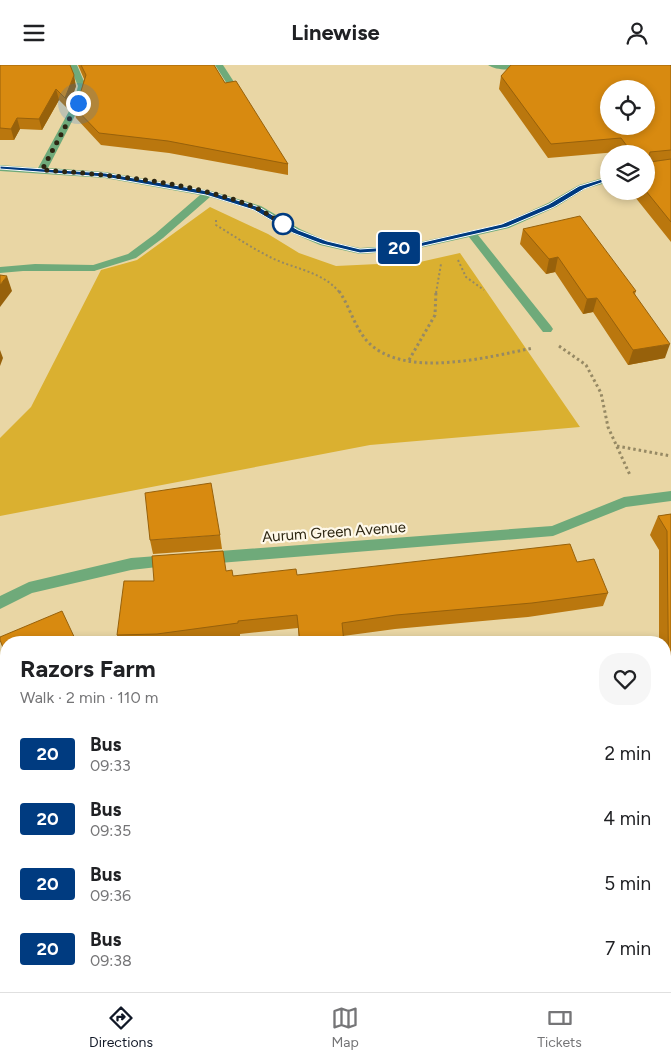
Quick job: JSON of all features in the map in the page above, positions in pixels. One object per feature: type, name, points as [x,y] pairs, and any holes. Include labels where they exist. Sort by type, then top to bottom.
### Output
[{"type":"street","points":[[42,170],[78,103],[82,86],[73,65]]},
{"type":"street","points":[[219,65],[232,85]]},
{"type":"street","points":[[492,65],[500,67],[522,65]]},
{"type":"street","points":[[0,168],[105,175],[208,193],[257,208],[296,231],[324,243],[360,251],[406,248],[505,226],[552,205],[582,187],[600,182]]},
{"type":"street","points":[[0,270],[37,267],[71,270],[94,268],[132,256],[159,237],[208,193]]},
{"type":"street","points":[[472,234],[547,329]]},
{"type":"street","name":"Aurum Green Avenue","points":[[0,603],[29,588],[130,564],[553,531],[624,502],[671,496]]},
{"type":"path","points":[[223,216],[216,221],[216,225],[278,261],[313,273],[333,284],[344,298],[356,328],[374,347],[391,356],[422,363],[466,361],[534,347]]},
{"type":"path","points":[[409,360],[435,315],[437,281],[442,266],[437,257]]},
{"type":"path","points":[[586,365],[601,393],[608,427],[630,475]]},
{"type":"path","points":[[617,446],[671,456]]},
{"type":"shaded area","points":[[210,207],[268,234],[299,253],[336,266],[420,262],[460,253],[580,427],[370,445],[0,516],[0,438],[31,407],[101,270],[137,260]]},
{"type":"building","points":[[0,65],[70,65],[74,75],[65,98],[56,89],[39,119],[17,118],[11,129],[0,128]]},
{"type":"building","points":[[81,65],[214,65],[225,83],[236,81],[288,164],[168,141],[99,133],[73,106],[81,91],[86,75]]},
{"type":"building","points":[[511,65],[671,66],[671,150],[655,152],[655,145],[626,145],[621,138],[551,144],[501,76]]},
{"type":"building","points":[[671,159],[671,222],[653,200],[655,200],[655,161]]},
{"type":"building","points":[[580,216],[636,291],[633,292],[670,344],[633,350],[597,298],[587,299],[558,257],[549,259],[523,229]]},
{"type":"building","points":[[0,275],[7,276],[0,285]]},
{"type":"building","points":[[211,483],[220,535],[150,540],[145,493]]},
{"type":"building","points":[[671,514],[671,636],[668,636],[667,531],[658,516]]},
{"type":"building","points":[[570,544],[577,562],[594,559],[608,593],[532,603],[396,615],[342,623],[343,636],[299,636],[297,615],[238,621],[238,623],[157,634],[117,635],[124,581],[154,581],[152,556],[223,551],[226,571],[232,570],[233,576],[296,569],[297,575]]},
{"type":"building","points":[[62,611],[74,636],[2,636]]},
{"type":"bus line","name":"20","points":[[0,168],[105,175],[208,193],[257,208],[296,231],[324,243],[360,251],[406,248],[505,226],[552,205],[582,187],[600,181]]},
{"type":"route","points":[[78,103],[42,170],[105,175],[208,193],[257,208],[285,225],[283,224]]}]
